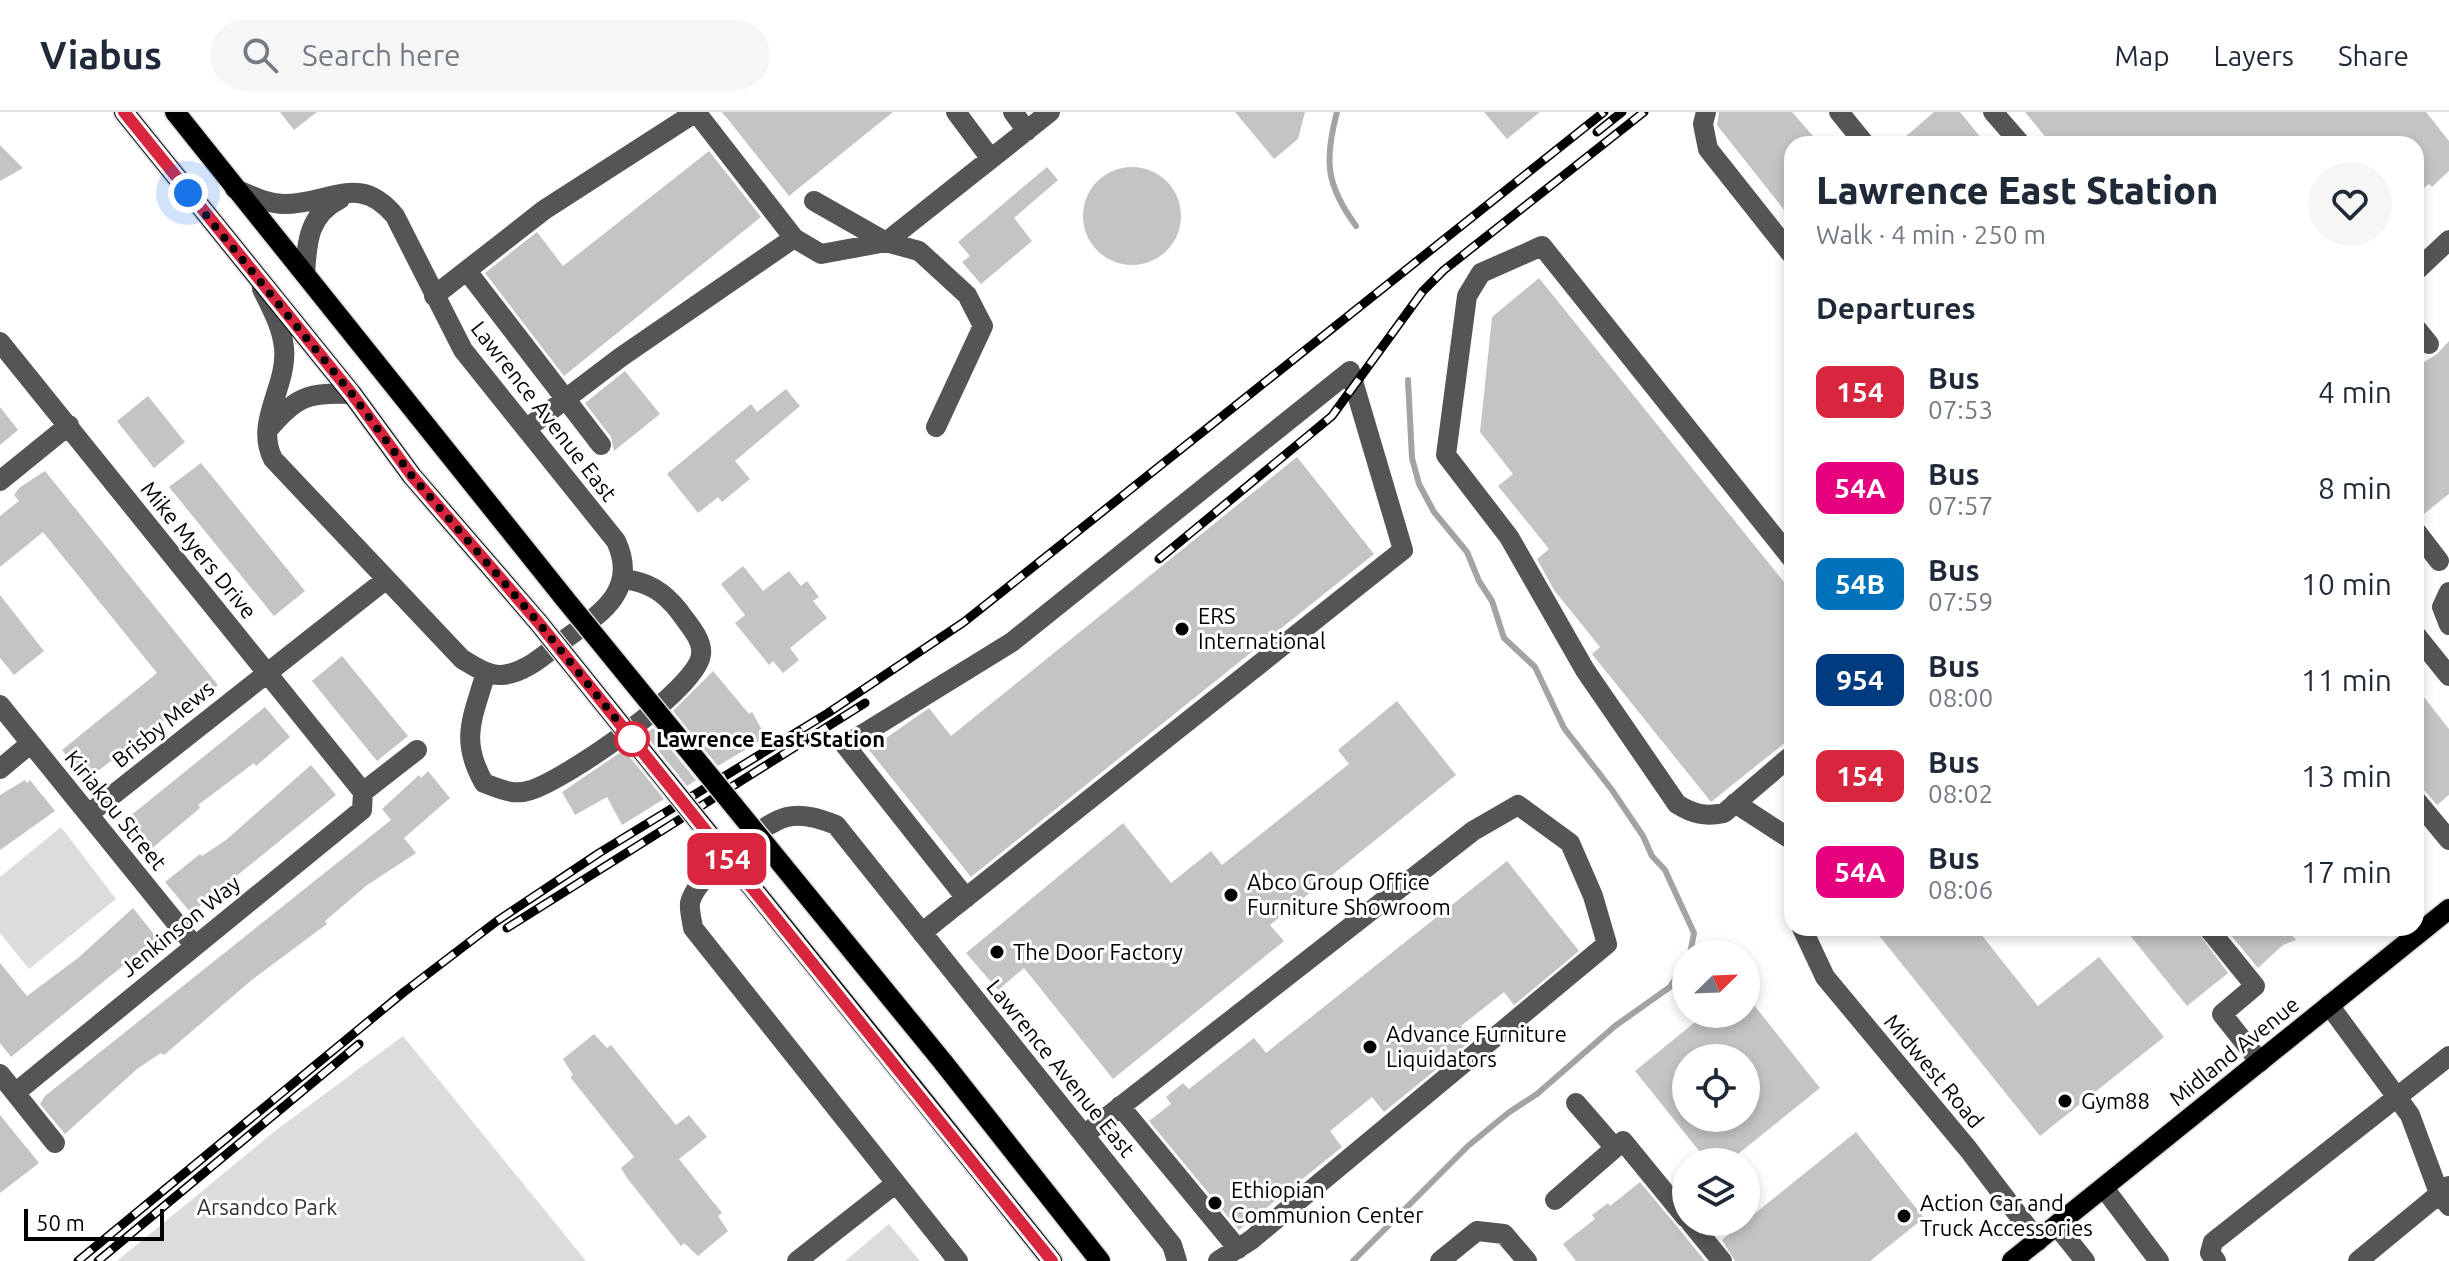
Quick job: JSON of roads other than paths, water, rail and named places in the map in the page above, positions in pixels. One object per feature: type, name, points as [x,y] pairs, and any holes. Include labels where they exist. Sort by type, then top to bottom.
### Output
[{"type":"main road","points":[[124,112],[352,394],[412,476],[538,622],[1052,1261]]},
{"type":"main road","points":[[175,112],[565,599],[943,1062],[1100,1261]]},
{"type":"main road","name":"Midland Avenue","points":[[2424,923],[2449,909]]},
{"type":"main road","name":"Midland Avenue","points":[[2012,1261],[2329,1005],[2403,936]]},
{"type":"street","points":[[434,296],[544,210],[696,112],[794,238],[821,254],[886,242],[1050,112]]},
{"type":"street","points":[[956,112],[991,159]]},
{"type":"street","points":[[1013,112],[1027,131]]},
{"type":"street","points":[[1706,112],[1703,124],[1708,149],[1784,245]]},
{"type":"street","points":[[1839,112],[1858,136]]},
{"type":"street","points":[[1993,112],[2014,136]]},
{"type":"street","points":[[235,189],[281,204],[358,191]]},
{"type":"street","points":[[305,274],[308,237],[315,218],[334,202],[358,191]]},
{"type":"street","name":"Lawrence Avenue East","points":[[358,191],[380,198],[395,216],[463,350],[616,541],[624,557],[623,579]]},
{"type":"street","points":[[814,201],[886,242],[919,251],[967,295],[983,326],[936,427]]},
{"type":"street","points":[[526,429],[794,238]]},
{"type":"street","points":[[2424,263],[2449,240]]},
{"type":"street","points":[[1784,549],[1542,246],[1481,273],[1467,296],[1446,455],[1509,537],[1585,670],[1677,804],[1691,813],[1711,816],[1724,813],[1784,762]]},
{"type":"street","points":[[467,271],[601,445]]},
{"type":"street","points":[[260,283],[277,320],[285,351],[266,433],[273,459],[384,581],[462,659],[486,672],[500,675],[525,669],[603,612],[623,579],[642,581],[665,594],[694,631],[702,652],[696,670],[677,693],[570,772],[531,791],[511,793],[484,783],[471,760],[468,739],[486,672]]},
{"type":"street","name":"Mike Myers Drive","points":[[0,342],[266,672]]},
{"type":"street","points":[[922,933],[966,898],[1403,550],[1350,371],[1012,642],[845,745],[966,898]]},
{"type":"street","points":[[266,433],[282,413],[301,398],[318,392],[352,394]]},
{"type":"street","points":[[0,481],[69,425]]},
{"type":"street","points":[[2424,541],[2439,561]]},
{"type":"street","points":[[363,792],[266,672],[384,581]]},
{"type":"street","points":[[2449,592],[2442,607],[2449,625]]},
{"type":"street","points":[[2424,645],[2449,676]]},
{"type":"street","name":"Brisby Mews","points":[[90,813],[266,672]]},
{"type":"street","name":"Kiriakou Street","points":[[0,705],[194,945]]},
{"type":"street","points":[[0,769],[30,744]]},
{"type":"street","name":"Jenkinson Way","points":[[15,1093],[362,810],[363,792],[417,750]]},
{"type":"street","points":[[1735,803],[1784,835]]},
{"type":"street","points":[[1084,1135],[1484,824],[1518,805],[1570,843],[1593,896],[1607,944],[1238,1249],[1218,1261]]},
{"type":"street","points":[[2424,809],[2447,833]]},
{"type":"street","name":"Lawrence Avenue East","points":[[958,1261],[693,928],[690,904],[703,877],[772,823],[789,816],[815,817],[836,825],[1172,1245],[1177,1261]]},
{"type":"street","name":"Midwest Road","points":[[1806,936],[1825,977],[1968,1149],[2038,1241]]},
{"type":"street","points":[[2214,936],[2255,986],[2222,1014],[2260,1062]]},
{"type":"street","points":[[2329,1005],[2410,1115],[2446,1195],[2358,1261]]},
{"type":"street","points":[[2216,1261],[2210,1253],[2213,1242],[2449,1056]]},
{"type":"street","points":[[0,1074],[55,1143]]},
{"type":"street","points":[[1576,1103],[1615,1148]]},
{"type":"street","points":[[1120,1106],[1238,1249]]},
{"type":"street","points":[[1555,1200],[1623,1141],[1672,1201]]},
{"type":"street","points":[[797,1261],[895,1184]]},
{"type":"street","points":[[2104,1188],[2159,1261]]},
{"type":"street","points":[[2057,1226],[2085,1261]]},
{"type":"street","points":[[1440,1261],[1477,1231],[1504,1234],[1527,1261]]},
{"type":"street","points":[[1701,1236],[1722,1261]]},
{"type":"waterway","points":[[1337,112],[1330,145],[1330,172],[1339,198],[1356,226]]},
{"type":"waterway","points":[[1408,380],[1412,458],[1419,484],[1434,512],[1467,552],[1479,581],[1492,601],[1504,638],[1535,667],[1564,728],[1612,790],[1643,836],[1652,856],[1665,870],[1694,933],[1693,940]]},
{"type":"waterway","points":[[1353,1261],[1468,1146],[1537,1094],[1615,1026],[1672,984]]},
{"type":"railway","points":[[78,1261],[404,992],[497,921],[599,853],[828,713],[964,622],[1604,112]]},
{"type":"railway","points":[[1597,132],[1622,112]]},
{"type":"railway","points":[[1159,559],[1332,416],[1423,291],[1444,270],[1644,112]]},
{"type":"railway","points":[[507,928],[865,703]]},
{"type":"railway","points":[[98,1261],[359,1044]]},
{"type":"place","name":"ERS International","points":[[1182,629]]},
{"type":"place","name":"Lawrence East Station","points":[[632,739]]},
{"type":"place","name":"Abco Group Office Furniture Showroom","points":[[1231,895]]},
{"type":"place","name":"The Door Factory","points":[[997,952]]},
{"type":"place","name":"Advance Furniture Liquidators","points":[[1370,1047]]},
{"type":"place","name":"Gym88","points":[[2065,1101]]},
{"type":"place","name":"Ethiopian Communion Center","points":[[1215,1203]]},
{"type":"place","name":"Action Car and Truck Accessories","points":[[1904,1216]]},
{"type":"park label","name":"Arsandco Park","points":[[267,1207]]}]
